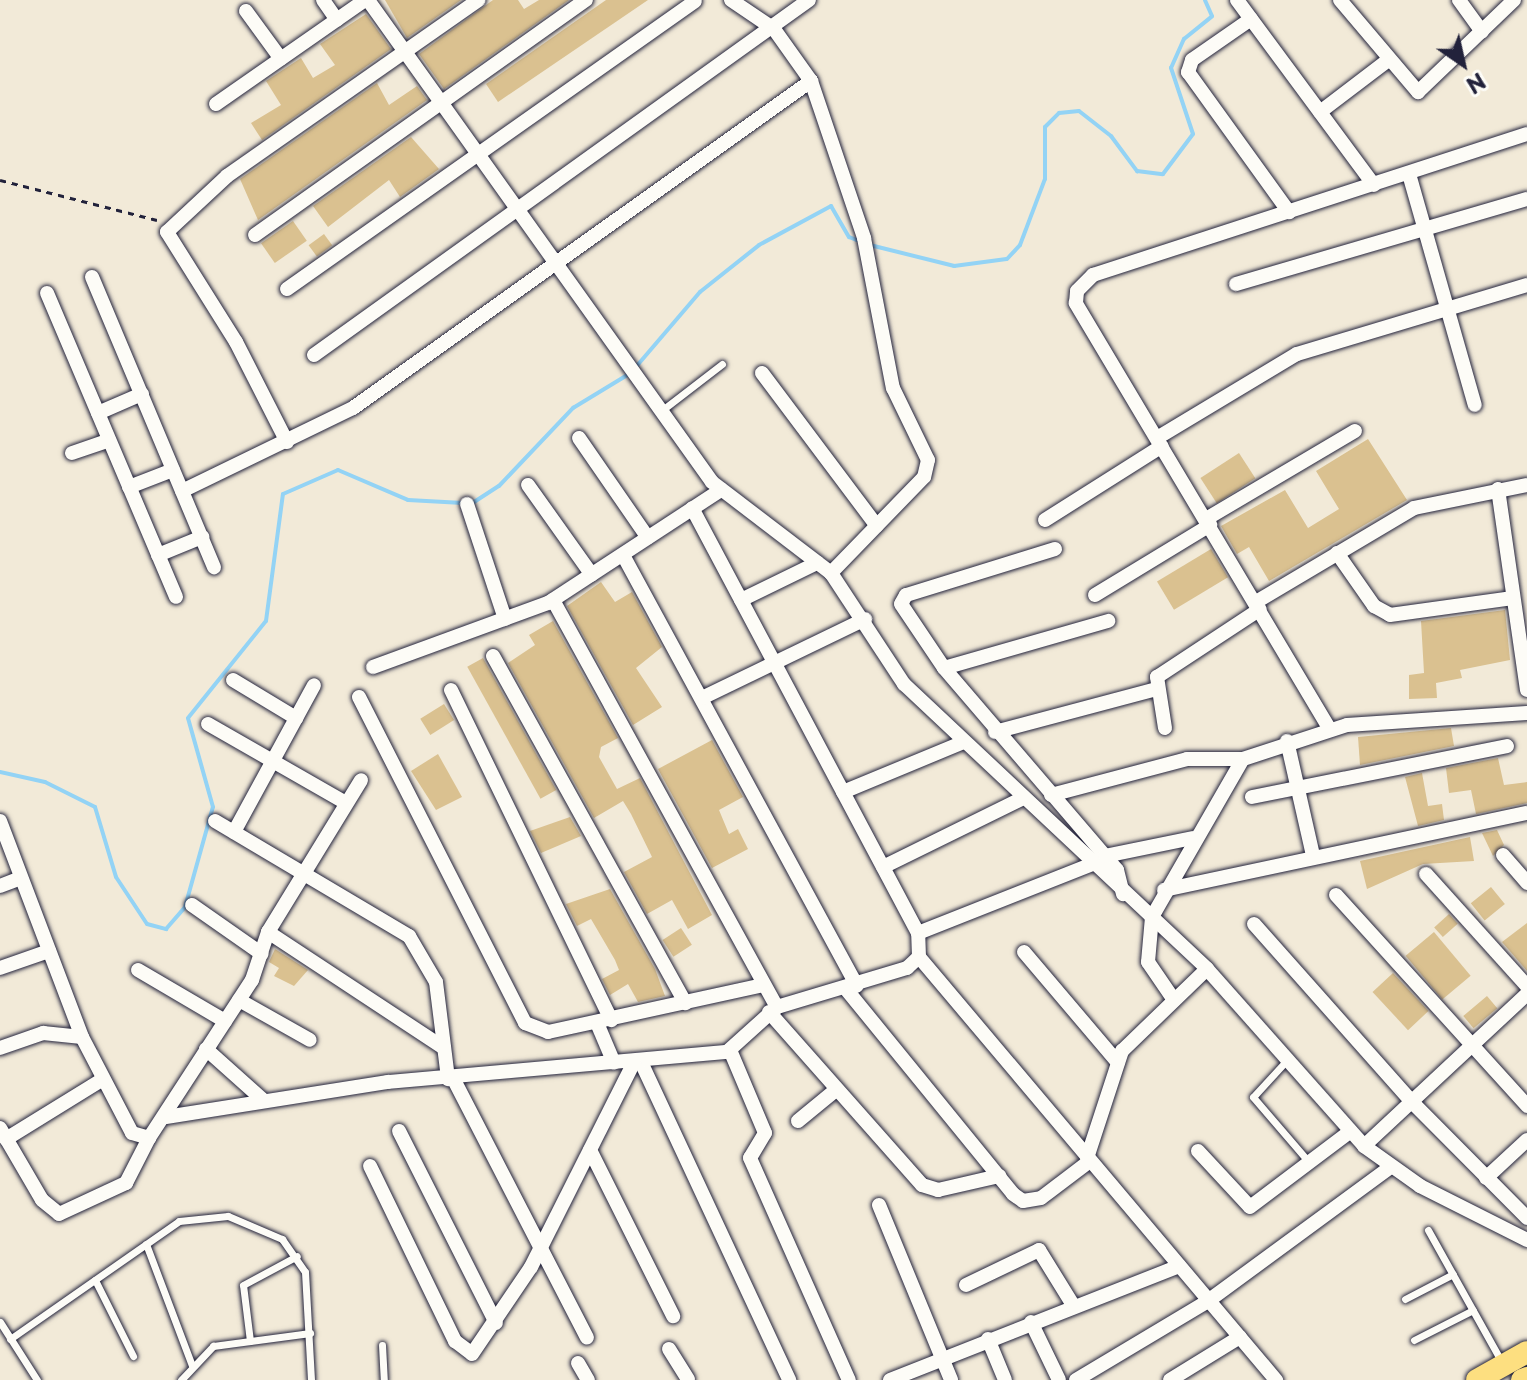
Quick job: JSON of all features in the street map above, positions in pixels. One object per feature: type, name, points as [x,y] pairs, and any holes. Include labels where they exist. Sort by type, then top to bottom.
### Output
[{"type":"main road","points":[[1477,1380],[1527,1352]]},
{"type":"street","points":[[323,0],[337,20]]},
{"type":"street","points":[[216,104],[366,0],[617,351],[721,490],[831,573],[865,619],[904,684],[1023,798],[1098,860]]},
{"type":"street","points":[[287,442],[167,232],[227,176],[478,0]]},
{"type":"street","points":[[255,235],[586,0]]},
{"type":"street","points":[[731,0],[774,29],[811,81],[864,238],[864,259],[893,388],[928,460],[924,477],[831,573]]},
{"type":"street","points":[[314,355],[516,208],[774,29],[809,0]]},
{"type":"street","points":[[1237,0],[1374,185]]},
{"type":"street","points":[[1340,0],[1387,61],[1418,92],[1514,0]]},
{"type":"street","points":[[1459,0],[1482,32]]},
{"type":"street","points":[[287,289],[695,1]]},
{"type":"street","points":[[246,11],[281,59]]},
{"type":"street","points":[[1251,19],[1192,60],[1188,72],[1289,212]]},
{"type":"street","points":[[1320,112],[1387,61]]},
{"type":"street","points":[[182,491],[353,408],[811,81]]},
{"type":"street","points":[[1329,728],[1076,303],[1077,291],[1093,275],[1527,134]]},
{"type":"street","points":[[1409,174],[1475,405]]},
{"type":"street","points":[[1236,284],[1527,199]]},
{"type":"street","points":[[92,277],[214,567]]},
{"type":"street","points":[[1045,520],[1285,359],[1527,285]]},
{"type":"street","points":[[47,293],[176,597]]},
{"type":"street","points":[[762,373],[877,526]]},
{"type":"street","points":[[98,413],[142,394]]},
{"type":"street","points":[[1095,595],[1355,431]]},
{"type":"street","points":[[579,438],[648,538]]},
{"type":"street","points":[[72,453],[109,440]]},
{"type":"street","points":[[129,487],[173,470]]},
{"type":"street","points":[[528,485],[592,575]]},
{"type":"street","points":[[1165,728],[1157,689],[1164,670],[1258,606],[1337,553],[1432,500],[1527,485]]},
{"type":"street","points":[[1498,489],[1527,690]]},
{"type":"street","points":[[373,667],[553,600],[721,490]]},
{"type":"street","points":[[467,504],[505,619]]},
{"type":"street","points":[[692,508],[918,933],[919,957],[1276,1380]]},
{"type":"street","points":[[158,555],[202,537]]},
{"type":"street","points":[[1055,549],[902,599],[905,616],[995,732],[1051,795],[1123,894],[1207,969],[1290,1057],[1364,1146],[1389,1168],[1527,1240]]},
{"type":"street","points":[[1337,553],[1374,606],[1390,615],[1513,598]]},
{"type":"street","points":[[623,555],[704,697],[851,987],[999,1176],[1031,1202],[1089,1160],[1118,1063],[1129,1040],[1207,969]]},
{"type":"street","points":[[741,600],[817,563]]},
{"type":"street","points":[[553,600],[764,985],[773,1010],[837,1089],[929,1189],[999,1176]]},
{"type":"street","points":[[704,697],[865,619]]},
{"type":"street","points":[[944,668],[1108,621]]},
{"type":"street","points":[[493,656],[685,1003]]},
{"type":"street","points":[[233,680],[296,718]]},
{"type":"street","points":[[234,832],[314,685]]},
{"type":"street","points":[[995,732],[1157,689]]},
{"type":"street","points":[[451,690],[604,1021],[614,1063]]},
{"type":"street","points":[[359,697],[525,1023],[548,1032],[764,985]]},
{"type":"street","points":[[1051,795],[1173,762],[1243,759],[1329,728],[1527,713]]},
{"type":"street","points":[[208,724],[346,803]]},
{"type":"street","points":[[1287,741],[1313,855]]},
{"type":"street","points":[[843,792],[964,742]]},
{"type":"street","points":[[1252,797],[1507,746]]},
{"type":"street","points":[[1174,1000],[1148,962],[1152,917],[1193,838],[1243,759]]},
{"type":"street","points":[[103,1079],[3,1134],[42,1200],[59,1214],[126,1183],[149,1138],[166,1117],[239,1000],[262,954],[268,932],[361,780]]},
{"type":"street","points":[[883,867],[1023,798]]},
{"type":"street","points":[[1164,890],[1313,855],[1527,813]]},
{"type":"street","points":[[0,821],[82,1037],[132,1133],[149,1138]]},
{"type":"street","points":[[215,821],[415,943],[436,982],[450,1078],[542,1245],[587,1338]]},
{"type":"street","points":[[918,933],[1098,860],[1193,838]]},
{"type":"street","points":[[1503,855],[1527,883]]},
{"type":"street","points":[[1426,874],[1527,986]]},
{"type":"street","points":[[0,886],[21,878]]},
{"type":"street","points":[[1336,895],[1527,1106]]},
{"type":"street","points":[[192,905],[262,954]]},
{"type":"street","points":[[1254,924],[1411,1101],[1527,1218]]},
{"type":"street","points":[[268,932],[444,1048]]},
{"type":"street","points":[[0,968],[49,951]]},
{"type":"street","points":[[1024,952],[1118,1063]]},
{"type":"street","points":[[166,1117],[262,1099],[730,1050],[773,1010],[851,987],[919,957]]},
{"type":"street","points":[[138,970],[225,1021]]},
{"type":"street","points":[[1364,1146],[1527,994]]},
{"type":"street","points":[[239,1000],[310,1040]]},
{"type":"street","points":[[0,1048],[43,1033],[82,1037]]},
{"type":"street","points":[[206,1049],[262,1099]]},
{"type":"street","points":[[730,1050],[765,1133],[750,1158],[849,1380]]},
{"type":"street","points":[[370,1166],[460,1350],[479,1348],[542,1245],[638,1062]]},
{"type":"street","points":[[638,1062],[789,1380]]},
{"type":"street","points":[[798,1121],[837,1089]]},
{"type":"street","points":[[399,1131],[496,1323]]},
{"type":"street","points":[[1198,1151],[1250,1207],[1351,1131]]},
{"type":"street","points":[[1486,1178],[1527,1140]]},
{"type":"street","points":[[590,1150],[673,1316]]},
{"type":"street","points":[[1076,1380],[1208,1301],[1389,1168]]},
{"type":"street","points":[[879,1205],[951,1380]]},
{"type":"street","points":[[966,1285],[1039,1250],[1073,1305]]},
{"type":"street","points":[[890,1380],[941,1357],[1179,1266]]},
{"type":"street","points":[[1031,1322],[1059,1380]]},
{"type":"street","points":[[1170,1380],[1240,1337]]},
{"type":"street","points":[[988,1339],[1005,1380]]},
{"type":"street","points":[[669,1349],[688,1380]]},
{"type":"street","points":[[578,1363],[588,1380]]},
{"type":"lane","points":[[661,411],[722,364]]},
{"type":"lane","points":[[1290,1057],[1253,1097],[1311,1163]]},
{"type":"lane","points":[[6,1336],[146,1244],[201,1214],[256,1225],[297,1256],[309,1289],[311,1380]]},
{"type":"lane","points":[[1428,1230],[1503,1365]]},
{"type":"lane","points":[[146,1244],[192,1366]]},
{"type":"lane","points":[[250,1341],[243,1285],[297,1256]]},
{"type":"lane","points":[[1405,1299],[1453,1274]]},
{"type":"lane","points":[[95,1280],[133,1356]]},
{"type":"lane","points":[[1414,1340],[1473,1310]]},
{"type":"lane","points":[[0,1322],[6,1336],[37,1380]]},
{"type":"lane","points":[[181,1380],[213,1346],[310,1333]]},
{"type":"lane","points":[[382,1345],[384,1380]]},
{"type":"path","points":[[0,180],[138,211],[167,232]]},
{"type":"building","points":[[385,0],[461,0],[407,38]]},
{"type":"building","points":[[493,0],[518,0],[524,9],[539,0],[569,0],[444,89],[419,54]]},
{"type":"building","points":[[606,0],[648,0],[498,102],[486,84]]},
{"type":"building","points":[[366,14],[391,49],[262,140],[251,123],[281,105],[266,81],[301,58],[313,78],[335,65],[320,44]]},
{"type":"building","points":[[377,83],[389,105],[417,86],[427,100],[258,220],[240,179]]},
{"type":"building","points":[[411,137],[439,169],[400,197],[389,180],[328,227],[313,206]]},
{"type":"building","points":[[293,221],[307,241],[275,263],[261,243]]},
{"type":"building","points":[[324,234],[332,245],[317,256],[309,245]]},
{"type":"building","points":[[1368,439],[1407,500],[1269,581],[1249,547],[1237,554],[1221,526],[1285,490],[1308,528],[1339,509],[1316,471]]},
{"type":"building","points":[[1239,453],[1255,478],[1217,503],[1200,478]]},
{"type":"building","points":[[1211,549],[1228,577],[1174,610],[1157,581]]},
{"type":"building","points":[[601,582],[615,602],[632,592],[662,647],[636,668],[662,707],[633,725],[567,606]]},
{"type":"building","points":[[1505,610],[1510,660],[1460,670],[1462,678],[1436,683],[1437,698],[1409,699],[1409,675],[1424,673],[1421,621]]},
{"type":"building","points":[[553,621],[618,738],[601,747],[599,757],[617,789],[640,778],[712,915],[688,929],[672,900],[647,914],[624,872],[652,857],[631,814],[623,801],[594,818],[508,663],[535,645],[529,635]]},
{"type":"building","points":[[483,658],[556,790],[540,799],[467,667]]},
{"type":"building","points":[[444,704],[454,720],[430,735],[420,719]]},
{"type":"building","points":[[1451,728],[1454,746],[1360,765],[1358,737]]},
{"type":"building","points":[[712,740],[743,797],[719,810],[729,834],[738,829],[748,849],[712,868],[658,769]]},
{"type":"building","points":[[438,754],[462,797],[436,810],[411,771]]},
{"type":"building","points":[[1498,758],[1504,785],[1527,782],[1527,803],[1476,814],[1471,790],[1449,793],[1446,768]]},
{"type":"building","points":[[1422,773],[1428,806],[1442,804],[1444,820],[1418,826],[1405,777]]},
{"type":"building","points":[[570,817],[581,836],[541,853],[530,831]]},
{"type":"building","points":[[1497,830],[1504,845],[1493,856],[1482,833]]},
{"type":"building","points":[[1470,837],[1474,861],[1423,864],[1367,889],[1360,861]]},
{"type":"building","points":[[1491,887],[1505,904],[1485,920],[1471,903]]},
{"type":"building","points":[[610,889],[655,969],[665,996],[638,1002],[628,984],[610,995],[602,979],[619,970],[615,960],[591,919],[577,926],[566,904]]},
{"type":"building","points":[[1449,914],[1458,924],[1443,937],[1434,927]]},
{"type":"building","points":[[1527,923],[1527,971],[1502,942]]},
{"type":"building","points":[[681,928],[692,945],[673,957],[663,940]]},
{"type":"building","points":[[1434,932],[1471,976],[1442,999],[1406,956]]},
{"type":"building","points":[[275,949],[308,970],[294,986],[274,976],[279,968],[269,962]]},
{"type":"building","points":[[1393,973],[1428,1011],[1408,1030],[1373,992]]},
{"type":"building","points":[[1487,996],[1497,1008],[1474,1028],[1463,1016]]},
{"type":"waterway","points":[[870,245],[954,266],[1007,259],[1020,245],[1045,179],[1045,127],[1059,113],[1079,111],[1111,136],[1137,171],[1163,174],[1193,134],[1171,68],[1184,39],[1212,16],[1205,0]]},
{"type":"waterway","points":[[635,368],[700,292],[759,245],[831,206],[849,237],[862,242]]},
{"type":"waterway","points":[[471,504],[499,486],[573,408],[629,374]]},
{"type":"waterway","points":[[0,772],[45,782],[95,807],[116,877],[147,924],[166,929],[185,907],[213,807],[188,718],[266,621],[283,494],[338,470],[408,500],[463,503]]}]
